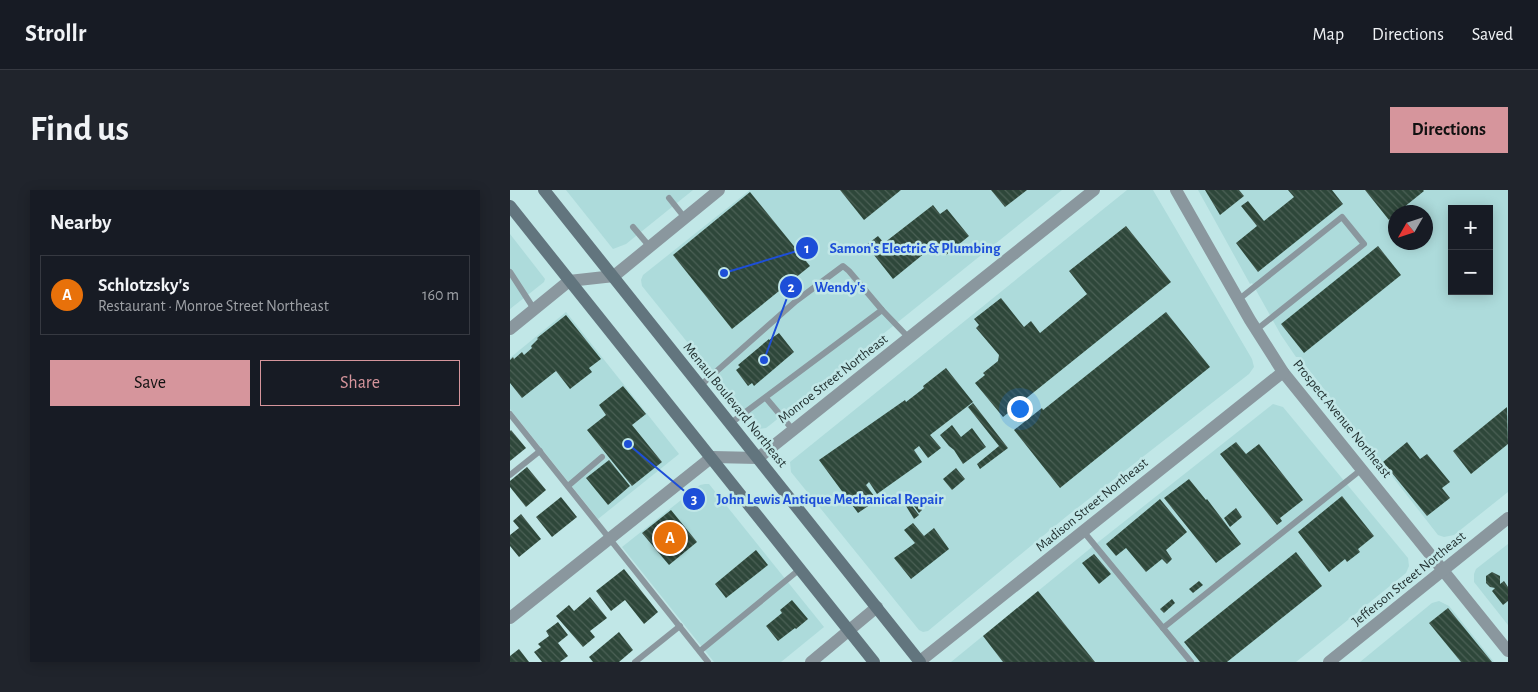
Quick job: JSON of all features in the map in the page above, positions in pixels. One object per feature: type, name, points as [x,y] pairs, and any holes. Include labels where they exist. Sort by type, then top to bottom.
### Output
[{"type":"main road","name":"Menaul Boulevard Northeast","points":[[544,190],[920,662]]},
{"type":"main road","points":[[510,206],[874,662]]},
{"type":"street","points":[[510,329],[569,281],[614,276],[719,190]]},
{"type":"street","name":"Monroe Street Northeast","points":[[758,458],[1094,190]]},
{"type":"street","name":"Prospect Avenue Northeast","points":[[1176,190],[1238,300],[1283,372],[1508,651]]},
{"type":"street","name":"Madison Street Northeast","points":[[920,662],[1283,372]]},
{"type":"street","points":[[510,618],[712,458],[758,458]]},
{"type":"street","name":"Jefferson Street Northeast","points":[[1329,662],[1508,518]]},
{"type":"street","points":[[811,662],[877,607]]},
{"type":"lane","points":[[670,198],[685,218]]},
{"type":"lane","points":[[1238,300],[1342,218],[1364,244],[1256,330]]},
{"type":"lane","points":[[633,226],[650,247]]},
{"type":"lane","points":[[701,385],[796,301],[843,266],[909,338]]},
{"type":"lane","points":[[510,274],[534,309]]},
{"type":"lane","points":[[731,424],[882,310]]},
{"type":"lane","points":[[766,398],[793,430]]},
{"type":"lane","points":[[510,414],[708,662]]},
{"type":"lane","points":[[510,474],[540,451]]},
{"type":"lane","points":[[568,486],[602,458]]},
{"type":"lane","points":[[1163,628],[1362,469]]},
{"type":"lane","points":[[1083,531],[1191,662]]},
{"type":"lane","points":[[700,651],[800,569]]},
{"type":"lane","points":[[635,662],[680,626]]},
{"type":"shaded area","points":[[566,190],[693,190],[626,244],[613,249]]},
{"type":"shaded area","points":[[750,190],[1062,190],[770,425],[759,429],[642,286],[641,280],[643,275]]},
{"type":"shaded area","points":[[1127,190],[1153,190],[1252,359],[1254,367],[1249,374],[1067,516],[928,631],[923,632],[919,630],[791,472],[790,462]]},
{"type":"shaded area","points":[[1198,190],[1508,190],[1508,492],[1454,535],[1444,537],[1438,535],[1299,357],[1296,357],[1281,335],[1252,283],[1250,284]]},
{"type":"shaded area","points":[[510,234],[545,279],[544,282],[510,309]]},
{"type":"shaded area","points":[[566,312],[679,454],[598,519],[510,409],[510,358]]},
{"type":"shaded area","points":[[1273,404],[1283,407],[1408,558],[1409,566],[1406,573],[1296,662],[951,662],[1092,547]]},
{"type":"shaded area","points":[[709,484],[824,627],[781,662],[714,662],[622,547],[700,485]]},
{"type":"shaded area","points":[[1508,544],[1508,625],[1474,582],[1474,574],[1476,569]]},
{"type":"shaded area","points":[[1439,601],[1449,606],[1494,662],[1360,662],[1432,603]]},
{"type":"building","points":[[840,190],[901,190],[864,220]]},
{"type":"building","points":[[991,190],[1027,190],[1005,207]]},
{"type":"building","points":[[1205,190],[1239,190],[1244,196],[1220,215]]},
{"type":"building","points":[[1288,190],[1332,190],[1343,204],[1258,272],[1236,243],[1257,226],[1241,206],[1248,201],[1264,221],[1294,197]]},
{"type":"building","points":[[1365,190],[1424,191],[1407,205],[1388,205],[1388,219]]},
{"type":"building","points":[[750,192],[810,266],[732,329],[673,255]]},
{"type":"building","points":[[933,205],[940,214],[947,209],[969,236],[946,255],[937,243],[893,279],[866,245],[878,236],[884,243]]},
{"type":"building","points":[[1126,226],[1171,282],[1003,417],[975,383],[985,375],[983,373],[998,361],[999,355],[976,328],[979,325],[974,319],[1001,298],[1024,327],[1031,321],[1040,333],[1087,294],[1069,271]]},
{"type":"building","points":[[1378,246],[1401,275],[1304,353],[1281,324]]},
{"type":"building","points":[[1166,312],[1210,367],[1060,488],[1014,430],[1042,408],[1043,410]]},
{"type":"building","points":[[566,315],[601,359],[589,368],[592,372],[570,389],[556,371],[522,398],[510,383],[510,360],[522,352],[524,355],[532,348],[531,346],[537,338]]},
{"type":"building","points":[[779,333],[794,352],[754,386],[752,383],[748,386],[736,370],[740,367],[738,365]]},
{"type":"building","points":[[946,368],[973,402],[930,435],[941,448],[928,458],[919,446],[914,450],[922,462],[877,494],[869,482],[866,485],[877,500],[858,513],[819,460],[905,400],[906,402]]},
{"type":"building","points":[[623,386],[646,414],[632,425],[662,462],[632,486],[587,430],[606,415],[599,405]]},
{"type":"building","points":[[973,403],[1008,448],[980,469],[977,464],[999,446],[968,407]]},
{"type":"building","points":[[1507,407],[1508,444],[1471,474],[1453,451]]},
{"type":"building","points":[[952,425],[961,437],[972,428],[986,447],[963,464],[954,450],[940,435]]},
{"type":"building","points":[[510,431],[526,448],[510,461]]},
{"type":"building","points":[[1236,442],[1246,454],[1259,444],[1303,500],[1280,518],[1282,521],[1277,525],[1220,454]]},
{"type":"building","points":[[1407,442],[1420,459],[1427,454],[1450,482],[1442,488],[1450,498],[1427,516],[1383,462]]},
{"type":"building","points":[[609,460],[630,486],[608,505],[586,478]]},
{"type":"building","points":[[527,467],[546,490],[526,507],[510,487],[510,481]]},
{"type":"building","points":[[956,468],[965,479],[952,490],[943,479]]},
{"type":"building","points":[[1189,479],[1207,499],[1241,544],[1216,563],[1164,498]]},
{"type":"building","points":[[1342,496],[1374,536],[1358,549],[1360,552],[1347,562],[1345,559],[1329,572],[1298,532]]},
{"type":"building","points":[[561,497],[577,517],[552,537],[536,517]]},
{"type":"building","points":[[1160,499],[1187,532],[1166,550],[1172,559],[1167,564],[1162,559],[1146,572],[1126,548],[1116,556],[1106,544]]},
{"type":"building","points":[[910,503],[919,515],[914,519],[906,506]]},
{"type":"building","points":[[917,503],[922,510],[919,513],[914,506]]},
{"type":"building","points":[[1236,508],[1242,517],[1230,527],[1224,518]]},
{"type":"building","points":[[671,510],[697,542],[669,565],[642,533]]},
{"type":"building","points":[[521,514],[541,539],[519,557],[510,546],[510,535],[519,528],[513,521]]},
{"type":"building","points":[[913,523],[924,536],[934,528],[949,549],[911,579],[894,558],[915,543],[904,530]]},
{"type":"building","points":[[756,550],[768,565],[726,598],[715,584]]},
{"type":"building","points":[[1296,552],[1322,586],[1227,662],[1200,662],[1184,642]]},
{"type":"building","points":[[1094,554],[1111,574],[1099,584],[1082,563]]},
{"type":"building","points":[[624,569],[658,612],[644,624],[625,600],[611,611],[596,591]]},
{"type":"building","points":[[1492,572],[1500,576],[1500,584],[1504,581],[1508,587],[1508,601],[1503,605],[1492,591],[1495,588],[1490,587],[1486,583],[1486,576]]},
{"type":"building","points":[[1199,581],[1203,585],[1193,593],[1189,589]]},
{"type":"building","points":[[1038,591],[1095,662],[1003,662],[983,636]]},
{"type":"building","points":[[590,597],[607,618],[590,631],[595,637],[583,647],[556,616],[569,605],[574,611]]},
{"type":"building","points":[[1172,599],[1175,603],[1164,613],[1160,609]]},
{"type":"building","points":[[792,600],[808,619],[778,641],[766,626],[782,613],[780,610]]},
{"type":"building","points":[[1448,608],[1492,662],[1461,662],[1429,623]]},
{"type":"building","points":[[558,622],[568,635],[558,643],[568,656],[560,662],[542,662],[534,652],[541,647],[538,644],[549,636],[546,631]]},
{"type":"building","points":[[619,632],[633,650],[619,662],[593,662],[589,657]]},
{"type":"building","points":[[519,649],[529,662],[510,662],[510,656]]},
{"type":"place","name":"Samon's Electric & Plumbing","points":[[724,273]]},
{"type":"place","name":"Wendy's","points":[[764,360]]},
{"type":"place","name":"John Lewis Antique Mechanical Repair","points":[[628,444]]},
{"type":"place","name":"Schlotzsky's","points":[[670,538]]}]
